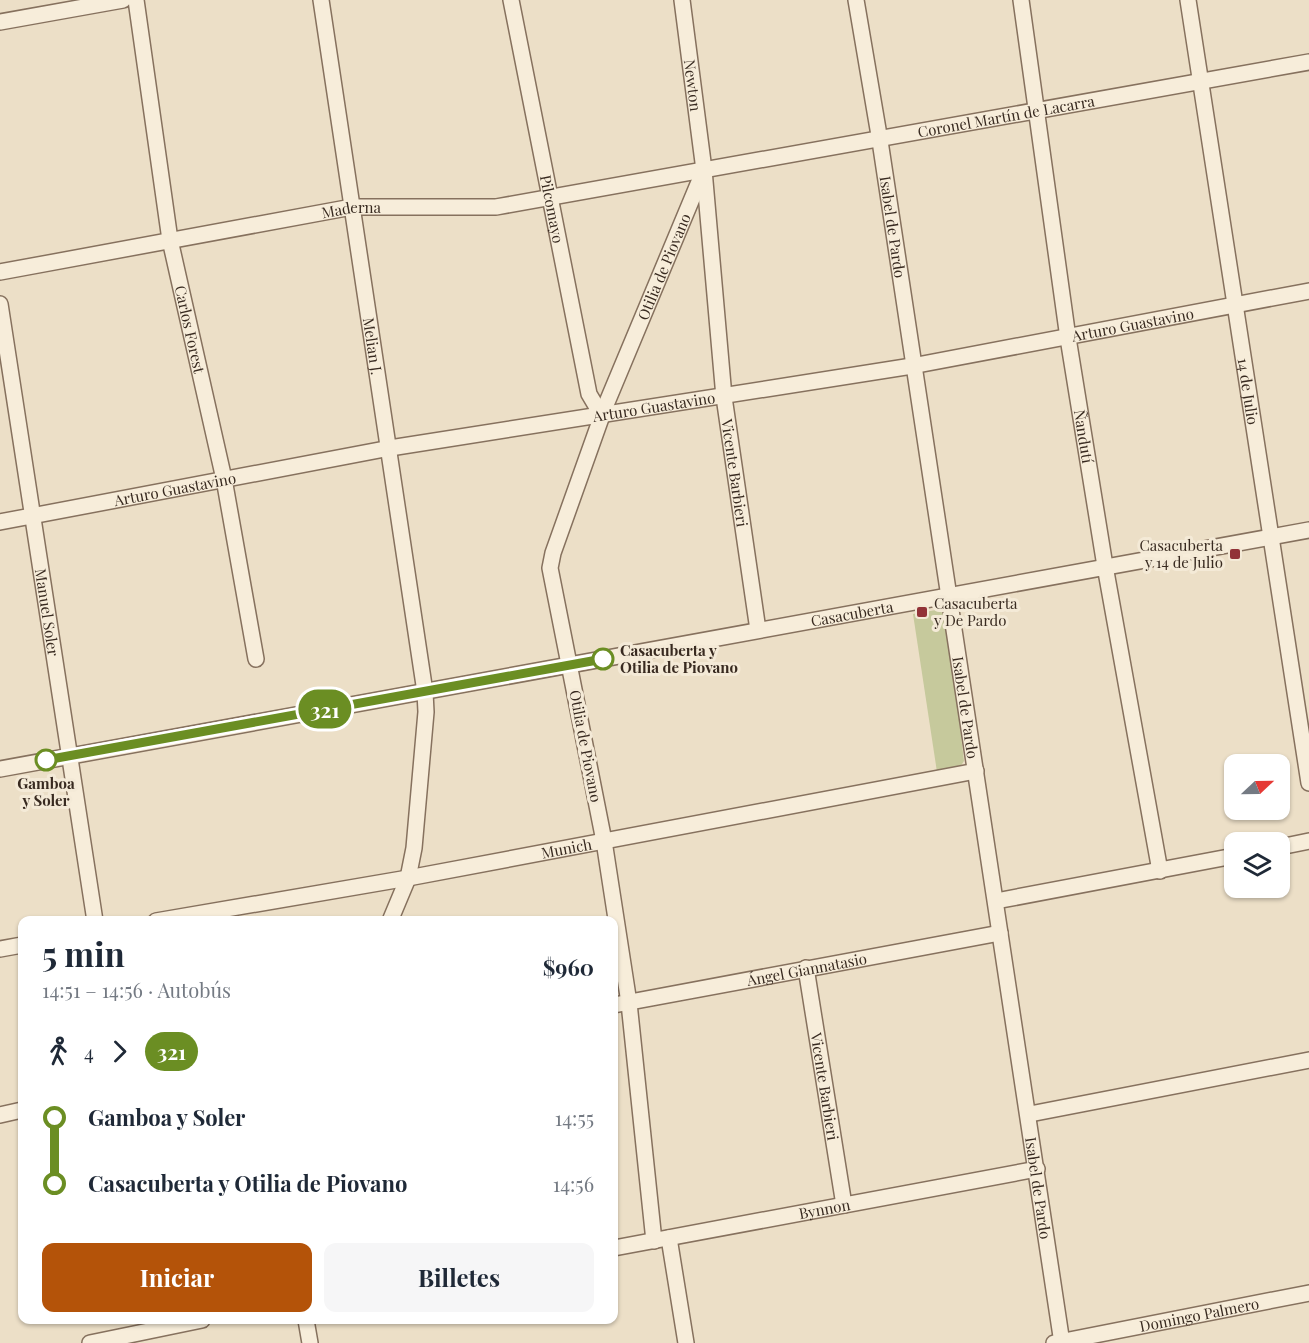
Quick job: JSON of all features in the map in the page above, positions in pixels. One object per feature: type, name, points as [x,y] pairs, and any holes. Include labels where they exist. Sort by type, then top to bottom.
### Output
[{"type":"street","points":[[0,22],[123,0]]},
{"type":"street","name":"Carlos Forest","points":[[136,0],[170,240],[224,478],[256,659]]},
{"type":"street","name":"Melian J.","points":[[321,0],[425,692],[426,712],[414,848],[408,878],[392,916]]},
{"type":"street","name":"Pilcomayo","points":[[511,0],[589,394],[602,416]]},
{"type":"street","name":"Newton","points":[[682,0],[704,170]]},
{"type":"street","name":"Isabel de Pardo","points":[[856,0],[880,141],[912,366],[1029,1114],[1059,1342]]},
{"type":"street","name":"Ñandutí","points":[[1021,0],[1068,338],[1105,566],[1160,871]]},
{"type":"street","name":"14 de Julio","points":[[1188,0],[1309,783]]},
{"type":"street","name":"Coronel Martín de Lacarra","points":[[704,170],[880,141],[1036,110],[1309,63]]},
{"type":"street","name":"Maderna","points":[[0,272],[352,207],[496,207],[704,170]]},
{"type":"street","name":"Vicente Barbieri","points":[[704,170],[724,397],[758,630]]},
{"type":"street","name":"Otilia de Piovano","points":[[616,916],[571,665],[550,568],[553,553],[602,416],[704,170]]},
{"type":"street","name":"Arturo Guastavino","points":[[0,522],[390,448],[912,366],[1309,291]]},
{"type":"street","name":"Manuel Soler","points":[[0,304],[94,916]]},
{"type":"street","name":"Casacuberta","points":[[0,769],[1309,530]]},
{"type":"street","name":"Munich","points":[[185,916],[408,878],[975,771]]},
{"type":"street","points":[[1290,845],[1309,841]]},
{"type":"street","points":[[996,901],[1224,858]]},
{"type":"street","name":"Otilia de Piovano","points":[[618,932],[629,1003],[654,1241]]},
{"type":"street","name":"Ángel Giannatasio","points":[[618,1004],[1000,933]]},
{"type":"street","points":[[0,949],[18,946]]},
{"type":"street","name":"Vicente Barbieri","points":[[806,968],[844,1204]]},
{"type":"street","points":[[1029,1114],[1309,1060]]},
{"type":"street","points":[[0,1115],[18,1111]]},
{"type":"street","name":"Bynnon","points":[[618,1247],[1037,1169]]},
{"type":"street","points":[[669,1238],[686,1343]]},
{"type":"street","name":"Domingo Palmero","points":[[1059,1342],[1309,1293]]},
{"type":"street","points":[[90,1343],[161,1324]]},
{"type":"street","points":[[307,1324],[310,1343]]},
{"type":"green space","points":[[936,610],[946,614],[964,761],[960,767],[937,772],[913,614]]},
{"type":"bus line","name":"321","points":[[46,760],[603,659]]},
{"type":"place","name":"Casacuberta y 14 de Julio","points":[[1235,554]]},
{"type":"place","name":"Casacuberta y De Pardo","points":[[922,612]]},
{"type":"place","name":"Casacuberta y Otilia de Piovano","points":[[603,659]]},
{"type":"place","name":"Gamboa y Soler","points":[[46,760]]}]
